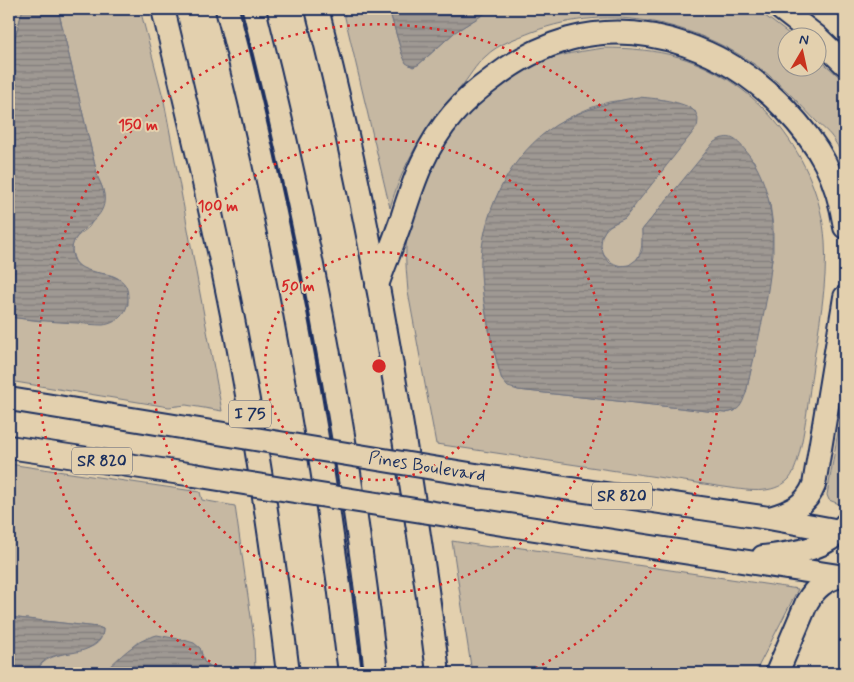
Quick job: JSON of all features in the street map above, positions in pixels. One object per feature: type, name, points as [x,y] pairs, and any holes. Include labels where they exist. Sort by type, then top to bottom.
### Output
[{"type":"highway","name":"I 75","points":[[162,9],[199,158],[244,377],[266,513],[288,673]]},
{"type":"highway","points":[[226,9],[280,240],[299,338],[329,520],[350,673]]},
{"type":"highway","points":[[254,9],[281,120],[324,329],[356,527],[376,673]]},
{"type":"highway","points":[[317,9],[345,128],[391,358],[417,520],[438,673]]},
{"type":"highway","points":[[781,9],[817,37],[845,64]]},
{"type":"highway","points":[[377,285],[421,161],[438,133],[454,113],[477,90],[519,60],[560,42],[590,35],[640,35],[688,45],[738,69],[760,86],[792,117],[811,139],[830,170],[838,190],[845,227]]},
{"type":"highway","points":[[769,518],[802,505],[811,493],[814,485],[845,297]]},
{"type":"highway","name":"Pines Boulevard","points":[[9,399],[476,475],[844,529]]},
{"type":"highway","name":"SR 820","points":[[9,446],[446,515]]},
{"type":"highway","name":"SR 820","points":[[483,521],[843,576]]},
{"type":"highway","points":[[736,560],[804,551],[825,544],[844,529]]},
{"type":"highway","points":[[777,673],[807,602],[814,591],[830,579],[843,576]]},
{"type":"main road","name":"SR 820","points":[[446,515],[483,521]]},
{"type":"shaded area","points":[[9,9],[23,9],[9,58]]},
{"type":"shaded area","points":[[23,9],[58,9],[98,178],[104,193],[104,204],[100,214],[79,235],[74,242],[72,252],[75,262],[82,268],[112,276],[126,286],[128,300],[125,311],[118,319],[108,324],[93,325],[9,317],[9,58]]},
{"type":"shaded area","points":[[58,9],[140,9],[164,101],[222,411],[186,405],[169,407],[9,381],[9,317],[41,321],[128,305],[126,290],[121,281],[113,276],[85,270],[78,265],[73,255],[74,241],[89,227],[100,209],[104,196],[98,178]]},
{"type":"shaded area","points":[[343,9],[389,9],[402,54],[418,65],[455,32],[492,9],[756,9],[781,28],[776,28],[776,78],[826,78],[826,65],[845,82],[845,164],[832,137],[791,95],[764,71],[738,54],[711,40],[682,29],[622,18],[562,23],[532,32],[502,45],[491,52],[475,67],[420,139],[406,165],[390,208]]},
{"type":"shaded area","points":[[389,9],[492,9],[455,32],[418,65],[413,67],[406,63],[402,54]]},
{"type":"shaded area","points":[[604,48],[651,51],[679,57],[708,68],[735,84],[759,104],[780,127],[797,153],[811,181],[820,210],[825,241],[826,258],[822,307],[798,459],[789,479],[775,488],[758,491],[741,489],[436,444],[408,292],[406,253],[408,234],[418,197],[449,133],[483,98],[527,67],[570,53]],"holes":[[[659,99],[686,106],[696,112],[625,218],[607,229],[600,241],[603,253],[611,262],[622,266],[632,263],[640,252],[642,230],[714,143],[722,138],[754,161],[770,204],[773,226],[773,254],[746,393],[735,411],[725,413],[518,390],[502,380],[484,301],[481,270],[482,256],[486,229],[494,203],[520,158],[538,140],[559,124],[583,111],[609,102]]]},
{"type":"shaded area","points":[[638,97],[668,101],[691,108],[698,119],[697,127],[625,218],[607,227],[602,236],[601,246],[604,256],[610,263],[619,266],[629,265],[637,259],[642,251],[642,230],[714,142],[720,139],[732,138],[746,151],[761,177],[770,206],[772,237],[771,269],[766,302],[746,393],[739,407],[734,411],[725,413],[518,390],[508,387],[502,380],[487,319],[481,271],[484,238],[495,200],[504,182],[526,150],[556,125],[596,107]]},
{"type":"shaded area","points":[[845,392],[845,501],[839,504],[829,500],[827,495]]},
{"type":"shaded area","points":[[9,464],[200,492],[202,500],[235,506],[254,638],[255,673],[217,673],[216,670],[204,662],[200,648],[139,641],[103,673],[36,673],[42,664],[51,658],[94,645],[101,639],[103,629],[9,617]]},
{"type":"shaded area","points":[[452,541],[489,547],[508,546],[798,589],[755,673],[472,673]]},
{"type":"shaded area","points":[[9,617],[98,627],[103,629],[103,633],[96,643],[88,648],[47,659],[41,664],[36,673],[9,673]]},
{"type":"shaded area","points":[[157,635],[194,643],[200,648],[204,662],[216,670],[217,673],[103,673],[134,645]]}]
